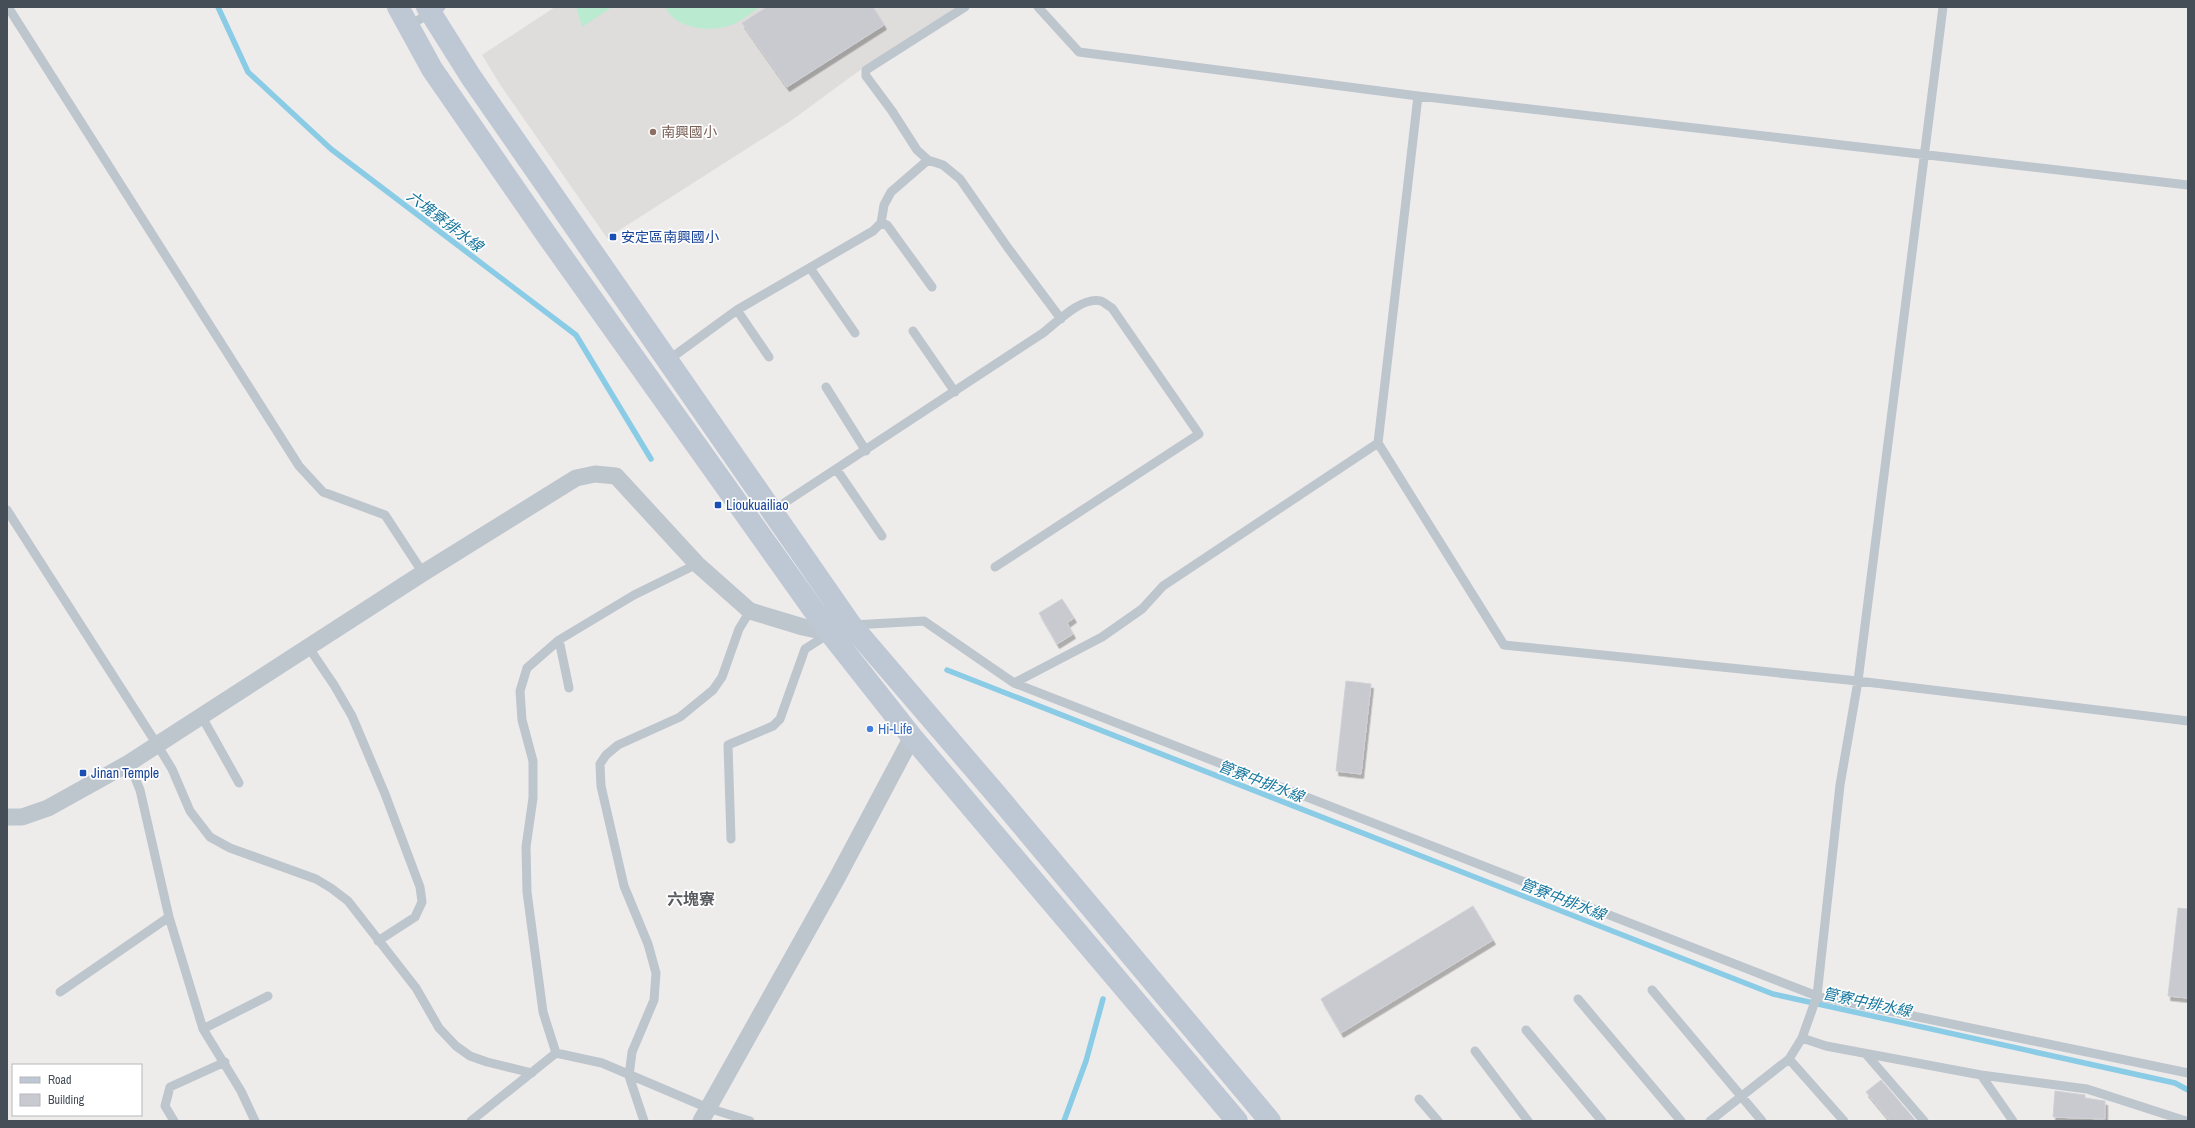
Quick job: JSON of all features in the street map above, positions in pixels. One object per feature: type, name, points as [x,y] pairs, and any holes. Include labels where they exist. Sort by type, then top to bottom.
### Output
[{"type":"main road","points":[[398,7],[432,69],[542,227],[830,633],[912,737],[1237,1121]]},
{"type":"main road","points":[[433,9],[471,77],[851,625],[1000,799],[1270,1121]]},
{"type":"street","points":[[7,817],[22,817],[48,808],[158,746],[423,574],[576,478],[595,474],[616,476],[697,564],[750,611],[830,633],[851,625]]},
{"type":"street","points":[[705,1114],[837,878],[912,737]]},
{"type":"lane","points":[[8,7],[299,466],[323,492],[385,516],[423,574]]},
{"type":"lane","points":[[965,7],[866,70],[866,76],[892,111],[916,150],[928,160],[943,165],[960,179],[1008,248],[1061,319]]},
{"type":"lane","points":[[1038,7],[1079,52],[1418,96],[2188,185]]},
{"type":"lane","points":[[1710,1121],[1789,1059],[1802,1038],[1817,996],[1840,785],[1858,681],[1943,7]]},
{"type":"lane","points":[[408,26],[433,9]]},
{"type":"lane","points":[[1418,96],[1378,443],[1504,645],[1858,681],[2188,721]]},
{"type":"lane","points":[[667,361],[737,310],[873,232],[881,222],[884,204],[891,192],[928,160]]},
{"type":"lane","points":[[881,222],[887,225],[932,287]]},
{"type":"lane","points":[[810,268],[855,333]]},
{"type":"lane","points":[[772,511],[837,470],[1044,333],[1074,308],[1090,302],[1101,301],[1112,308],[1199,434],[995,567]]},
{"type":"lane","points":[[737,310],[769,357]]},
{"type":"lane","points":[[913,331],[955,392]]},
{"type":"lane","points":[[826,387],[866,451]]},
{"type":"lane","points":[[1014,683],[1102,637],[1142,609],[1163,586],[1378,443]]},
{"type":"lane","points":[[837,470],[882,536]]},
{"type":"lane","points":[[7,510],[158,746],[172,769],[190,811],[210,837],[230,848],[316,879],[331,888],[348,901],[416,988],[439,1028],[456,1046],[470,1056],[487,1062],[532,1073]]},
{"type":"lane","points":[[556,1053],[543,1012],[527,892],[526,847],[534,798],[533,761],[522,720],[520,691],[527,668],[559,640],[634,595],[697,564]]},
{"type":"lane","points":[[644,1121],[629,1076],[632,1052],[654,1000],[656,973],[648,944],[624,886],[601,786],[600,764],[606,755],[618,746],[680,717],[713,690],[722,677],[739,629],[750,611]]},
{"type":"lane","points":[[851,625],[924,621],[1014,683],[1817,996],[2188,1073]]},
{"type":"lane","points":[[731,839],[728,745],[773,726],[780,719],[805,649],[830,633]]},
{"type":"lane","points":[[559,640],[569,688]]},
{"type":"lane","points":[[309,648],[334,685],[352,716],[385,794],[420,887],[422,902],[415,917],[378,941]]},
{"type":"lane","points":[[202,717],[239,783]]},
{"type":"lane","points":[[129,763],[140,790],[169,917],[203,1029],[225,1062],[255,1121]]},
{"type":"lane","points":[[60,992],[169,917]]},
{"type":"lane","points":[[1652,990],[1762,1121]]},
{"type":"lane","points":[[203,1029],[268,996]]},
{"type":"lane","points":[[1578,999],[1681,1121]]},
{"type":"lane","points":[[1526,1030],[1602,1121]]},
{"type":"lane","points":[[1802,1038],[1826,1046],[1981,1075],[2087,1089],[2186,1121]]},
{"type":"lane","points":[[1475,1051],[1528,1121]]},
{"type":"lane","points":[[556,1053],[602,1063],[705,1114],[750,1121]]},
{"type":"lane","points":[[472,1121],[556,1053]]},
{"type":"lane","points":[[1866,1054],[1924,1121]]},
{"type":"lane","points":[[1789,1059],[1844,1121]]},
{"type":"lane","points":[[174,1121],[165,1106],[170,1087],[225,1062]]},
{"type":"lane","points":[[1981,1075],[2013,1121]]},
{"type":"lane","points":[[1419,1099],[1438,1121]]},
{"type":"shaded area","name":"南興國小","points":[[555,7],[959,7],[856,73],[792,120],[607,238],[501,86],[482,55]]},
{"type":"green space","points":[[576,7],[612,7],[582,27]]},
{"type":"green space","points":[[665,7],[760,7],[734,24],[725,27],[706,29],[696,28],[677,21],[670,15]]},
{"type":"building","points":[[767,7],[873,7],[884,25],[787,87],[742,23]]},
{"type":"building","points":[[1062,599],[1074,618],[1067,623],[1073,634],[1057,644],[1039,613]]},
{"type":"building","points":[[1346,681],[1371,684],[1361,774],[1336,771]]},
{"type":"building","points":[[1473,906],[1493,940],[1341,1033],[1321,999]]},
{"type":"building","points":[[2178,908],[2188,909],[2188,998],[2168,996]]},
{"type":"building","points":[[1881,1080],[1916,1121],[1890,1121],[1866,1092]]},
{"type":"building","points":[[2055,1091],[2085,1095],[2085,1098],[2105,1101],[2105,1119],[2053,1117]]},
{"type":"waterway","name":"六塊寮排水線","points":[[218,7],[248,72],[331,149],[576,335],[651,459]]},
{"type":"waterway","name":"管寮中排水線","points":[[947,670],[1773,994],[2175,1083],[2188,1090]]},
{"type":"waterway","points":[[1064,1121],[1086,1061],[1103,999]]},
{"type":"place","name":"南興國小","points":[[653,132]]},
{"type":"place","name":"安定區南興國小","points":[[613,237]]},
{"type":"place","name":"Lioukuailiao","points":[[718,505]]},
{"type":"place","name":"Hi-Life","points":[[870,729]]},
{"type":"place","name":"Jinan Temple","points":[[83,773]]},
{"type":"district","name":"六塊寮","points":[[691,899]]}]
